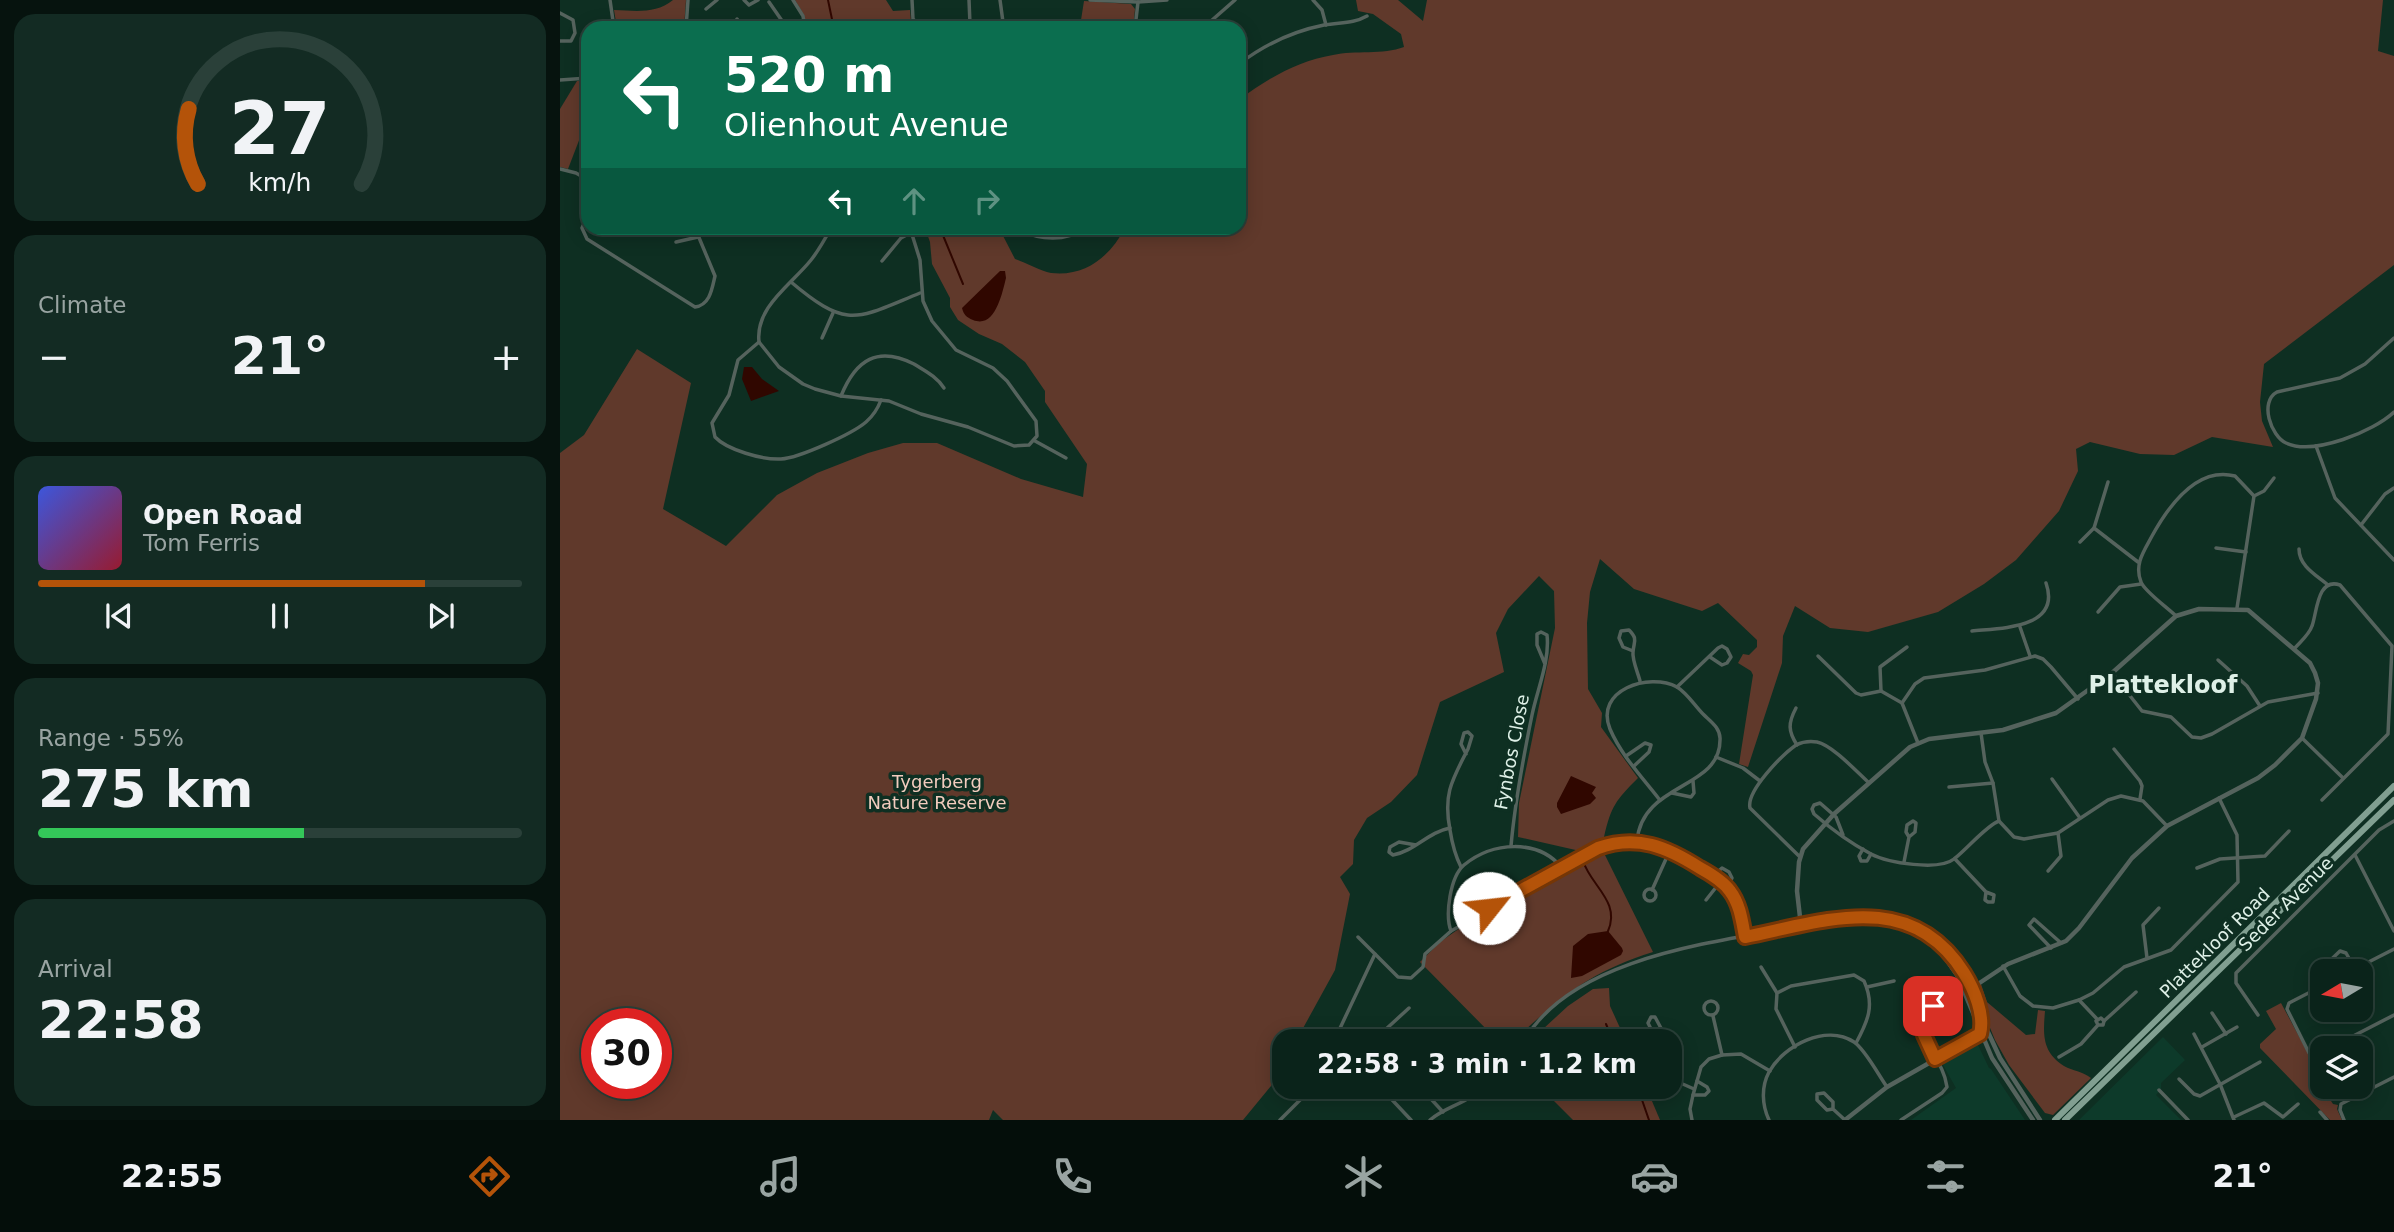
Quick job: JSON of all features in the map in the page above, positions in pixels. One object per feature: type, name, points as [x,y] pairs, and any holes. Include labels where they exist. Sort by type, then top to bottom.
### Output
[{"type":"main road","name":"Plattekloof Road","points":[[2055,1120],[2394,786]]},
{"type":"main road","name":"Plattekloof Road","points":[[2067,1119],[2394,800]]},
{"type":"street","points":[[610,0],[613,21]]},
{"type":"street","points":[[686,21],[688,0]]},
{"type":"street","points":[[706,9],[717,0]]},
{"type":"street","points":[[744,0],[749,5],[758,0]]},
{"type":"street","points":[[793,0],[804,21]]},
{"type":"street","points":[[912,0],[914,21]]},
{"type":"street","points":[[969,0],[970,21]]},
{"type":"street","points":[[1000,0],[1003,21]]},
{"type":"street","points":[[1090,0],[1167,0]]},
{"type":"street","points":[[1211,21],[1235,0]]},
{"type":"street","points":[[1313,0],[1322,10],[1326,25]]},
{"type":"street","points":[[769,2],[782,21]]},
{"type":"street","points":[[1136,21],[1138,2]]},
{"type":"street","points":[[560,13],[573,20],[575,33],[570,42],[560,41]]},
{"type":"street","points":[[1246,59],[1292,35],[1326,25],[1357,22],[1367,16]]},
{"type":"street","points":[[560,80],[581,78]]},
{"type":"street","points":[[560,169],[581,176]]},
{"type":"street","points":[[585,235],[587,239],[695,307],[702,306],[707,301],[715,276],[698,237],[676,242]]},
{"type":"street","points":[[827,235],[814,255],[761,319],[759,342],[771,358],[789,375],[815,389],[841,396],[881,400],[968,427],[1019,447],[1029,446],[1035,441],[1038,430],[1036,421],[1007,381],[993,368],[950,345],[932,321],[921,293],[920,260],[912,235]]},
{"type":"street","points":[[882,261],[905,235]]},
{"type":"street","points":[[1032,235],[1055,239],[1073,235]]},
{"type":"street","points":[[790,282],[833,313],[847,316],[865,316],[921,293]]},
{"type":"street","points":[[822,338],[833,313]]},
{"type":"street","points":[[2394,338],[2365,364],[2340,378],[2284,390],[2272,396],[2268,411],[2275,433],[2280,438],[2291,444],[2316,445],[2363,432],[2394,412]]},
{"type":"street","points":[[759,342],[738,360],[729,396],[712,423],[715,437],[725,444],[767,459],[790,458],[858,428],[874,413],[881,400]]},
{"type":"street","points":[[841,396],[861,366],[872,358],[884,355],[898,357],[924,370],[944,388]]},
{"type":"street","points":[[1035,441],[1066,458]]},
{"type":"street","points":[[2316,445],[2331,491],[2394,561]]},
{"type":"street","points":[[2176,616],[2141,584],[2138,562],[2166,511],[2191,488],[2217,474],[2235,475],[2254,496]]},
{"type":"street","points":[[2254,496],[2264,491],[2274,478]]},
{"type":"street","points":[[2080,542],[2094,528],[2108,482]]},
{"type":"street","points":[[2361,525],[2385,494],[2394,488]]},
{"type":"street","points":[[2237,608],[2254,496]]},
{"type":"street","points":[[2094,528],[2138,562]]},
{"type":"street","points":[[2216,548],[2246,552]]},
{"type":"street","points":[[2299,549],[2302,563],[2328,586]]},
{"type":"street","points":[[1972,631],[2020,627],[2033,620],[2044,609],[2049,598],[2046,583]]},
{"type":"street","points":[[2294,649],[2311,629],[2317,601],[2328,586],[2335,583],[2340,585],[2390,642],[2393,652],[2392,711],[2385,739],[2322,800]]},
{"type":"street","points":[[2098,612],[2120,587],[2141,584]]},
{"type":"street","points":[[1801,926],[1797,899],[1800,857],[1807,844],[1834,814],[1905,750],[1929,739],[2003,730],[2050,715],[2078,699],[2112,673],[2176,616],[2207,608],[2237,608],[2252,612],[2314,668],[2318,693],[2302,738],[2267,772],[2167,827],[2132,858],[2079,928],[2061,943],[2003,966],[1966,992]]},
{"type":"street","points":[[2020,627],[2030,656]]},
{"type":"street","points":[[1633,651],[1623,647],[1619,638],[1621,631],[1629,630],[1633,635],[1636,644],[1633,651],[1640,681]]},
{"type":"street","name":"Fynbos Close","points":[[1511,846],[1516,793],[1545,664],[1548,637],[1541,632],[1536,637],[1536,645],[1545,664]]},
{"type":"street","points":[[1677,687],[1722,646],[1729,651],[1731,657],[1722,665],[1710,657]]},
{"type":"street","points":[[1881,691],[1880,667],[1907,646]]},
{"type":"street","points":[[1818,656],[1856,693],[1861,695],[1881,691],[1902,703],[1918,743]]},
{"type":"street","points":[[1902,703],[1915,684],[1924,678],[1985,670],[2030,656],[2043,659],[2078,699]]},
{"type":"street","points":[[2218,660],[2247,686],[2260,706]]},
{"type":"street","points":[[2112,673],[2142,711],[2171,717],[2192,737],[2201,738],[2260,706],[2280,699],[2318,693]]},
{"type":"street","points":[[1637,841],[1640,821],[1659,799],[1693,781],[1716,757],[1721,739],[1718,729],[1677,687],[1640,681],[1614,698],[1608,714],[1610,729],[1633,766],[1659,799]]},
{"type":"street","points":[[1796,708],[1789,724],[1791,736],[1797,745]]},
{"type":"street","points":[[1461,867],[1446,810],[1448,791],[1466,754],[1472,738],[1468,732],[1464,733],[1461,741],[1466,754]]},
{"type":"street","points":[[1981,733],[1999,821],[2009,834],[2018,839],[2058,833],[2115,797],[2140,799],[2167,827]]},
{"type":"street","points":[[2302,738],[2343,779]]},
{"type":"street","points":[[1800,857],[1749,808],[1749,799],[1760,781],[1797,745],[1810,742],[1822,743],[1868,782]]},
{"type":"street","points":[[1626,756],[1645,743],[1651,745],[1651,750],[1633,766]]},
{"type":"street","points":[[2114,749],[2140,781],[2140,799]]},
{"type":"street","points":[[1716,757],[1744,768],[1760,781]]},
{"type":"street","points":[[2052,779],[2080,818]]},
{"type":"street","points":[[1671,793],[1691,797],[1694,793],[1693,781]]},
{"type":"street","points":[[1950,787],[1993,783]]},
{"type":"street","points":[[2003,966],[2020,996],[2033,1006],[2053,1008],[2093,993],[2124,967],[2171,950],[2235,886],[2239,878],[2237,835],[2219,799]]},
{"type":"street","points":[[1843,835],[1834,814],[1821,803],[1814,805],[1812,812],[1826,824],[1871,855],[1941,866],[1955,859],[1977,841],[1990,825],[1999,821]]},
{"type":"street","name":"Seder Avenue","points":[[2258,1015],[2236,983],[2236,973],[2379,830],[2394,821]]},
{"type":"street","points":[[1416,845],[1396,844],[1390,847],[1389,852],[1397,855],[1416,845],[1433,834],[1450,828]]},
{"type":"street","points":[[2197,867],[2215,860],[2265,856],[2289,831]]},
{"type":"street","points":[[2048,871],[2061,856],[2058,833]]},
{"type":"street","points":[[1904,862],[1909,837]]},
{"type":"street","points":[[1358,937],[1401,979],[1411,978],[1423,967],[1425,954],[1451,931],[1605,846],[1637,841],[1670,850],[1727,886],[1739,906],[1745,937]]},
{"type":"street","points":[[1451,931],[1447,911],[1461,867],[1490,850],[1511,846],[1548,854],[1562,868]]},
{"type":"street","points":[[1863,849],[1859,856],[1861,861],[1867,861],[1871,855]]},
{"type":"street","points":[[1652,890],[1670,850]]},
{"type":"street","points":[[2355,855],[2392,922],[2394,931]]},
{"type":"street","points":[[1955,859],[1986,892]]},
{"type":"street","points":[[1713,876],[1722,868],[1729,872],[1732,878],[1727,886]]},
{"type":"street","points":[[1706,900],[1721,881]]},
{"type":"street","points":[[2147,958],[2143,925],[2159,908]]},
{"type":"street","points":[[1534,1029],[1560,1002],[1584,986],[1660,953],[1851,917],[1877,916],[1901,921],[1926,934],[1954,959],[1971,987],[1993,1042],[2040,1120]]},
{"type":"street","points":[[2051,948],[2029,925],[2034,919],[2061,943]]},
{"type":"street","points":[[1926,934],[1950,963],[1966,992],[1980,1034],[2033,1120]]},
{"type":"street","points":[[2373,960],[2394,949]]},
{"type":"street","points":[[2332,959],[2340,951],[2346,953],[2348,959]]},
{"type":"street","points":[[1340,1029],[1375,954]]},
{"type":"street","points":[[1761,967],[1777,993],[1775,1003],[1778,1015],[1796,1046]]},
{"type":"street","points":[[1777,993],[1791,986],[1854,975],[1861,978],[1867,987],[1870,1014],[1856,1043]]},
{"type":"street","points":[[1867,987],[1894,981]]},
{"type":"street","points":[[2059,1057],[2081,1044],[2136,992]]},
{"type":"street","points":[[2310,992],[2289,1003],[2287,1009],[2310,1053]]},
{"type":"street","points":[[1901,1120],[1945,1090],[1947,1083],[1924,1035],[1928,1007],[1924,1001],[1927,997],[1932,997],[1945,1008],[1947,1016],[1939,1023]]},
{"type":"street","points":[[2079,1000],[2097,1019],[2098,1026]]},
{"type":"street","points":[[1709,1001],[1714,1001],[1718,1006],[1718,1011],[1713,1015],[1705,1011],[1704,1006],[1709,1001]]},
{"type":"street","points":[[1928,1007],[1935,1002]]},
{"type":"street","points":[[1833,1110],[1833,1102],[1824,1093],[1817,1094],[1817,1100],[1827,1110],[1833,1110],[1845,1120],[1887,1087],[1980,1034],[1982,1026],[1978,1007]]},
{"type":"street","points":[[1386,1029],[1409,1008]]},
{"type":"street","points":[[2212,1013],[2226,1034]]},
{"type":"street","points":[[1713,1015],[1722,1055]]},
{"type":"street","points":[[1965,1042],[1975,1030],[1973,1015]]},
{"type":"street","points":[[2353,1036],[2394,1015]]},
{"type":"street","points":[[1653,1016],[1662,1030],[1656,1040],[1648,1023],[1653,1016]]},
{"type":"street","points":[[2097,1019],[2104,1021]]},
{"type":"street","points":[[2202,1047],[2237,1027]]},
{"type":"street","points":[[1980,1034],[1993,1042]]},
{"type":"street","points":[[2194,1034],[2234,1118],[2264,1103],[2283,1117],[2298,1104]]},
{"type":"street","points":[[1769,1120],[1763,1099],[1770,1071],[1796,1046],[1808,1040],[1825,1036],[1842,1037],[1856,1043],[1887,1087]]},
{"type":"street","points":[[1965,1042],[1975,1040],[1986,1045]]},
{"type":"street","points":[[1692,1120],[1689,1109],[1703,1064],[1722,1055],[1745,1055],[1770,1071]]},
{"type":"street","points":[[2179,1079],[2198,1096],[2260,1062]]},
{"type":"street","points":[[2344,1120],[2340,1110],[2342,1103],[2394,1077]]},
{"type":"street","points":[[1682,1085],[1705,1095],[1709,1091],[1707,1087],[1697,1081]]},
{"type":"street","points":[[2158,1090],[2188,1120]]},
{"type":"street","points":[[1281,1120],[1301,1099]]},
{"type":"street","points":[[1392,1099],[1410,1120]]},
{"type":"street","points":[[1431,1099],[1443,1112]]},
{"type":"street","points":[[1430,1120],[1468,1099]]},
{"type":"street","points":[[2320,1112],[2328,1120]]},
{"type":"shaded area","points":[[1000,271],[1005,271],[1006,278],[1000,301],[992,315],[981,321],[967,317],[962,308]]},
{"type":"shaded area","points":[[744,367],[752,367],[762,379],[779,391],[751,401],[742,379]]},
{"type":"shaded area","points":[[1571,776],[1596,787],[1592,793],[1596,798],[1590,804],[1561,814],[1557,803]]},
{"type":"shaded area","points":[[1608,931],[1622,948],[1621,955],[1582,976],[1571,978],[1573,946],[1588,934]]},
{"type":"shaded area","points":[[2163,1037],[2185,1060],[2161,1083],[2161,1089],[2156,1095],[2181,1120],[2079,1120]]},
{"type":"shaded area","points":[[1978,1045],[1989,1068],[2025,1120],[1911,1120],[1956,1088],[1943,1065],[1944,1061]]},
{"type":"green space","points":[[673,0],[686,0],[684,21],[616,21],[614,10],[653,10]]},
{"type":"green space","points":[[795,0],[886,0],[893,11],[910,10],[911,21],[805,21]]},
{"type":"green space","name":"Tygerberg Nature Reserve","points":[[1356,0],[1398,0],[1423,21],[1427,0],[2383,0],[2378,51],[2394,56],[2394,265],[2264,364],[2260,402],[2262,421],[2273,447],[2212,437],[2174,455],[2140,454],[2090,442],[2076,449],[2078,471],[2059,511],[2016,560],[1984,584],[1938,612],[1868,632],[1830,628],[1795,606],[1783,636],[1782,663],[1748,767],[1739,764],[1753,675],[1738,663],[1743,654],[1749,655],[1757,647],[1757,640],[1718,603],[1702,611],[1634,589],[1600,559],[1590,592],[1587,623],[1588,689],[1602,713],[1601,727],[1638,778],[1615,804],[1604,837],[1580,851],[1518,837],[1519,803],[1555,628],[1554,591],[1539,576],[1508,609],[1496,633],[1504,672],[1440,702],[1417,775],[1391,802],[1367,818],[1354,840],[1353,864],[1340,877],[1350,894],[1335,970],[1303,1029],[1272,1029],[1272,1085],[1243,1120],[1003,1120],[993,1110],[989,1120],[560,1120],[560,453],[584,435],[637,349],[691,383],[663,509],[726,546],[777,495],[817,473],[903,443],[937,443],[1021,479],[1083,497],[1087,464],[1045,402],[1045,391],[1025,362],[1002,344],[979,334],[958,320],[932,264],[928,235],[1003,235],[1015,259],[1047,272],[1064,273],[1086,268],[1104,256],[1121,235],[1246,235],[1246,95],[1295,66],[1320,58],[1404,47],[1401,34],[1373,14],[1358,11]]},
{"type":"green space","points":[[1084,1],[1131,4],[1135,9],[1134,21],[1073,21],[1081,20]]},
{"type":"green space","points":[[577,81],[581,81],[581,135],[568,169],[560,167],[560,109]]},
{"type":"green space","points":[[1602,849],[1653,952],[1593,977],[1526,1029],[1486,1029],[1420,962],[1440,942],[1476,917]]},
{"type":"green space","points":[[1981,984],[1987,1002],[2026,1035],[2035,1034],[2038,1010],[2045,1011],[2044,1035],[2051,1055],[2064,1066],[2091,1078],[2053,1115],[2045,1113],[2009,1065],[1995,1040],[1976,994]]},
{"type":"green space","points":[[1609,988],[1610,1006],[1621,1029],[1543,1029],[1568,1006],[1593,989]]},
{"type":"green space","points":[[2281,1003],[2310,1057],[2310,1099],[2330,1099],[2333,1104],[2338,1105],[2342,1120],[2330,1120],[2260,1048],[2260,1044],[2276,1029],[2266,1011]]},
{"type":"green space","points":[[1552,1099],[1651,1099],[1660,1120],[1573,1120]]},
{"type":"waterway","points":[[828,0],[832,21]]},
{"type":"waterway","points":[[943,235],[963,284]]},
{"type":"waterway","points":[[1583,861],[1611,911],[1608,931]]},
{"type":"waterway","points":[[1606,1024],[1608,1029]]},
{"type":"waterway","points":[[1642,1099],[1649,1120]]},
{"type":"district","name":"Plattekloof","points":[[2163,685]]},
{"type":"route","points":[[1489,908],[1598,848],[1637,841],[1654,844],[1678,854],[1727,886],[1739,906],[1745,937],[1864,916],[1889,918],[1922,930],[1954,959],[1969,981],[1982,1026],[1980,1034],[1935,1059],[1924,1035],[1928,1007],[1933,1006]]}]
